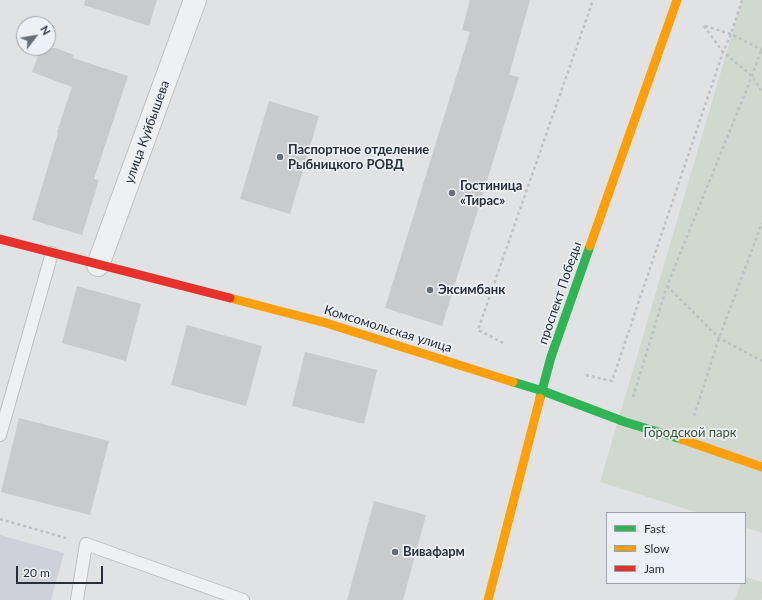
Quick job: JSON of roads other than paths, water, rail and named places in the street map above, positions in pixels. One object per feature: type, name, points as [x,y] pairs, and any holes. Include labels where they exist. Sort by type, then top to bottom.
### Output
[{"type":"street","name":"улица Куйбышева","points":[[98,265],[195,0]]},
{"type":"street","name":"проспект Победы","points":[[488,600],[551,358],[677,0]]},
{"type":"street","name":"Комсомольская улица","points":[[0,239],[326,323],[542,391],[625,422],[687,441],[762,467]]},
{"type":"lane","points":[[0,435],[52,253]]},
{"type":"lane","points":[[77,600],[86,544],[243,600]]},
{"type":"place","name":"Паспортное отделение Рыбницкого РОВД","points":[[280,157]]},
{"type":"place","name":"Гостиница «Тирас»","points":[[452,193]]},
{"type":"place","name":"Эксимбанк","points":[[430,290]]},
{"type":"place","name":"Вивафарм","points":[[395,552]]},
{"type":"park label","name":"Городской парк","points":[[690,433]]}]
